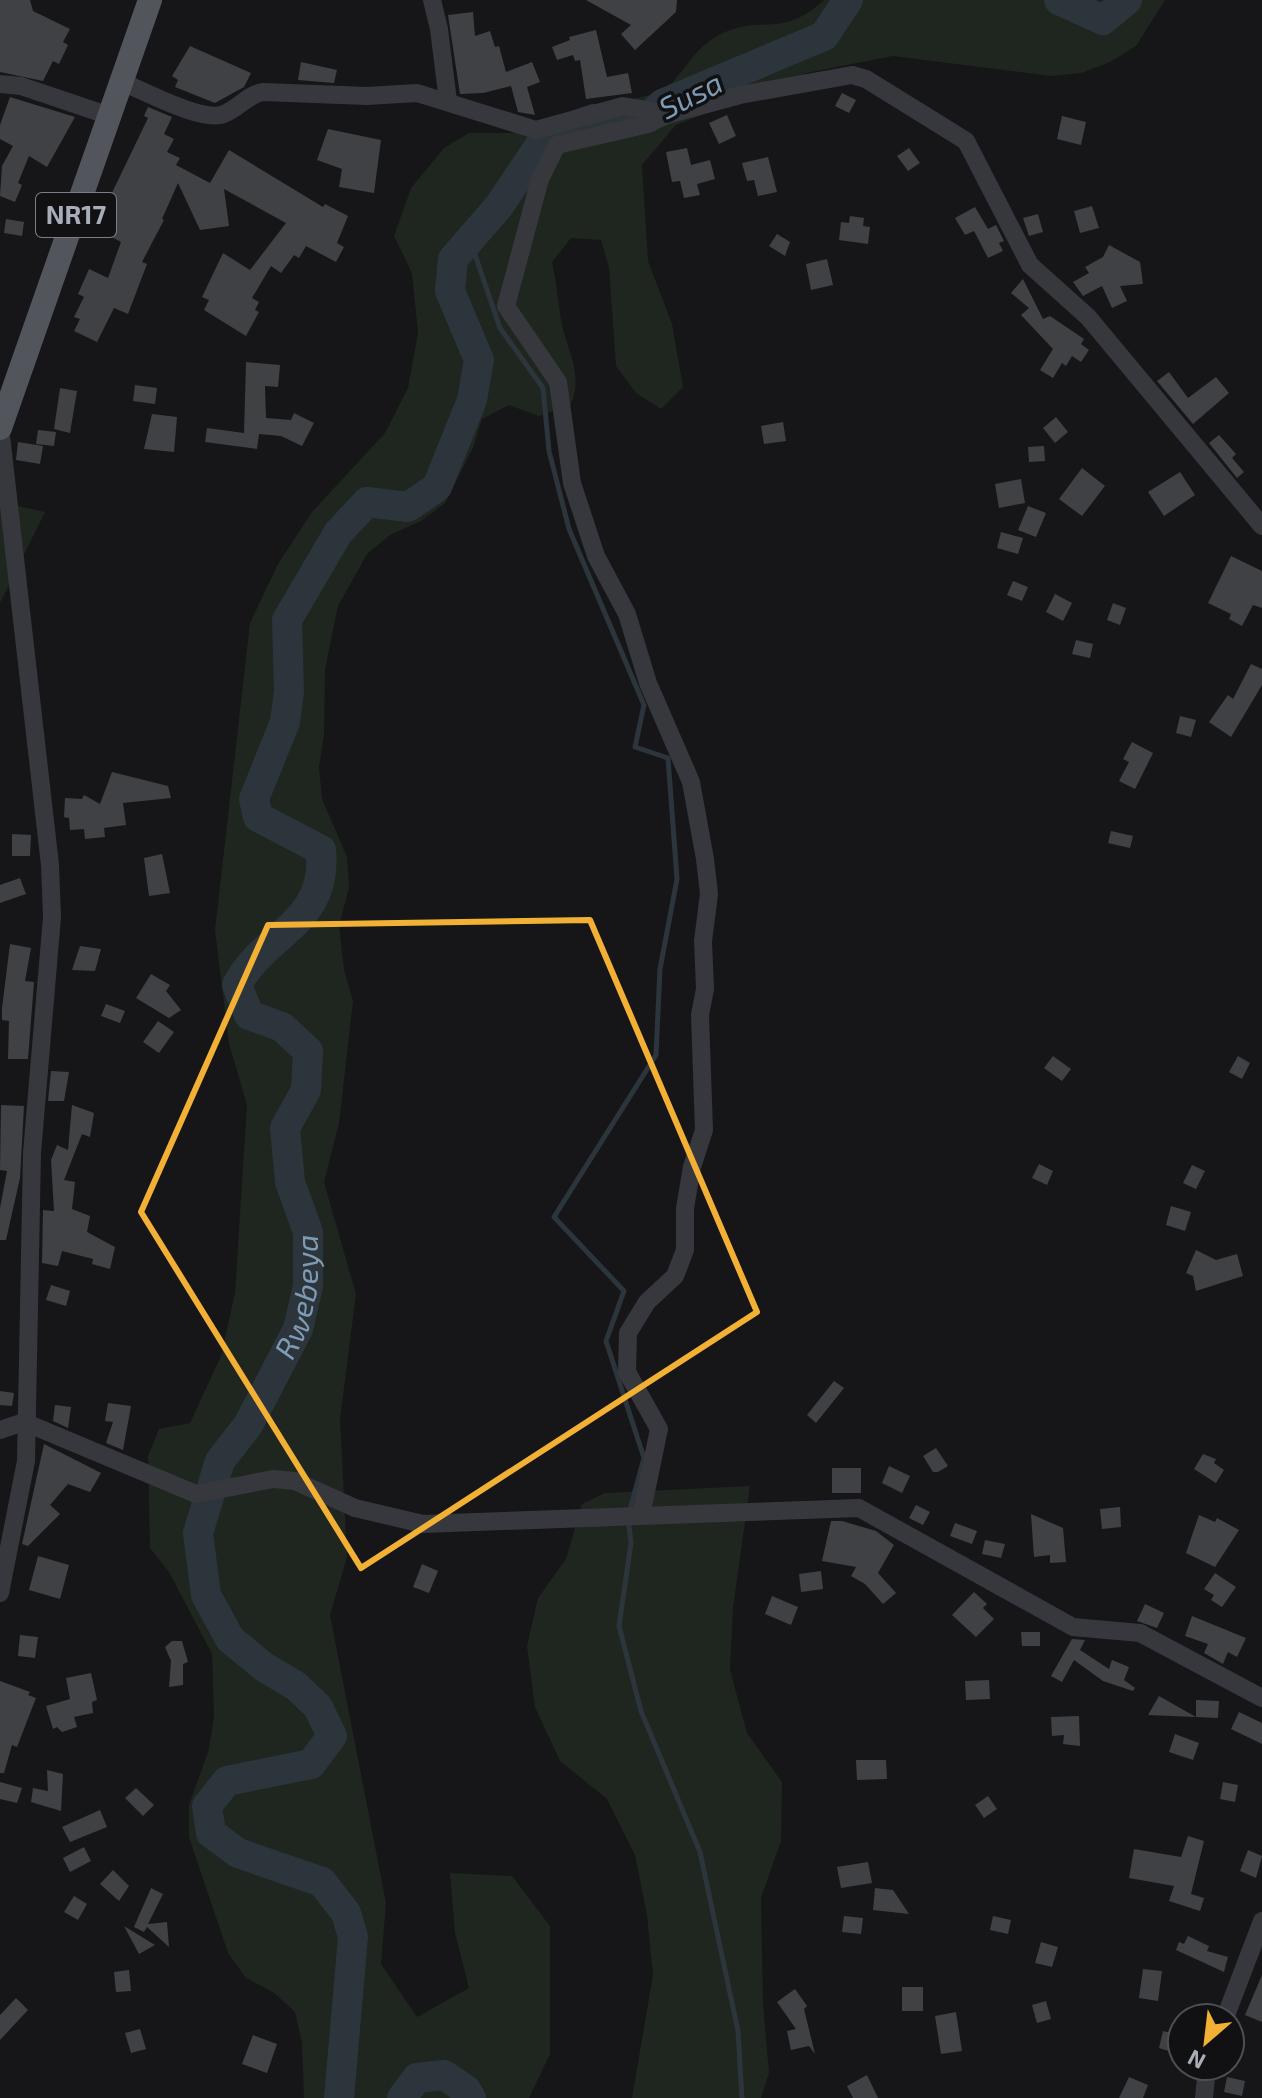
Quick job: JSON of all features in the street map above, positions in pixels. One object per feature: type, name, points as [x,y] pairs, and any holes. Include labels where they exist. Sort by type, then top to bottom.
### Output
[{"type":"main road","name":"NR17","points":[[0,428],[150,0]]},
{"type":"street","points":[[432,0],[448,101]]},
{"type":"street","points":[[641,1516],[659,1429],[627,1372],[628,1333],[647,1302],[675,1276],[685,1250],[685,1208],[692,1167],[704,1130],[700,1015],[705,989],[703,941],[709,894],[691,782],[648,683],[627,614],[596,556],[572,483],[558,382],[506,306],[540,179],[557,145],[644,125],[670,114],[740,95],[852,75],[866,79],[966,141],[1030,265],[1088,317],[1262,526]]},
{"type":"street","points":[[122,82],[208,116],[224,114],[253,94],[263,92],[367,96],[417,93],[536,130],[623,106],[670,114]]},
{"type":"street","points":[[0,84],[45,93],[110,116]]},
{"type":"street","points":[[0,428],[50,865],[52,917],[32,1153],[24,1479],[0,1593]]},
{"type":"street","points":[[0,1430],[24,1422],[196,1494],[273,1479],[295,1481],[355,1508],[423,1524],[867,1510],[1073,1627],[1140,1633],[1262,1698]]},
{"type":"street","points":[[1231,2002],[1262,1921]]},
{"type":"highlighted area","points":[[590,920],[757,1312],[361,1568],[141,1212],[268,925]]},
{"type":"shaded area","points":[[824,0],[1165,0],[1136,46],[1110,62],[1081,73],[1051,76],[893,56],[806,73],[676,125],[642,165],[648,261],[672,324],[683,387],[661,409],[636,393],[616,366],[609,268],[601,240],[571,238],[552,262],[562,325],[575,374],[571,404],[539,416],[509,405],[482,419],[473,448],[445,503],[421,521],[390,535],[367,554],[338,606],[325,669],[324,735],[319,767],[322,799],[347,857],[349,888],[339,925],[344,970],[353,1001],[339,1123],[324,1182],[356,1294],[340,1419],[347,1557],[330,1615],[386,1903],[381,1964],[417,2017],[469,1988],[455,1933],[450,1873],[512,1876],[550,1926],[550,2054],[529,2098],[304,2098],[302,2043],[295,2012],[273,1992],[246,1978],[228,1953],[189,1837],[189,1805],[209,1749],[214,1716],[212,1654],[169,1572],[150,1548],[148,1456],[159,1429],[190,1423],[221,1356],[235,1293],[247,1105],[229,1044],[215,930],[250,623],[278,564],[312,512],[385,433],[408,388],[418,333],[412,273],[394,236],[411,188],[444,148],[469,133],[512,133],[546,121],[662,92],[710,40],[734,29],[795,19]]},
{"type":"shaded area","points":[[0,502],[45,512],[0,603]]},
{"type":"shaded area","points":[[750,1486],[733,1608],[730,1670],[747,1733],[782,1782],[781,1841],[761,1898],[763,2003],[769,2073],[761,2098],[632,2098],[653,1975],[647,1915],[635,1855],[607,1799],[560,1761],[535,1707],[527,1646],[538,1598],[566,1559],[582,1504],[605,1493]]},
{"type":"building","points":[[0,0],[30,0],[33,11],[70,29],[63,42],[68,45],[59,64],[53,61],[43,81],[0,72]]},
{"type":"building","points":[[586,0],[677,0],[676,12],[635,50],[621,34],[631,25]]},
{"type":"building","points":[[473,12],[475,36],[490,31],[495,47],[499,46],[506,72],[532,62],[540,82],[527,87],[535,115],[518,112],[511,86],[483,93],[460,94],[448,15]]},
{"type":"building","points":[[596,30],[607,77],[628,73],[632,93],[586,99],[580,60],[575,61],[573,55],[557,60],[552,47],[570,40],[569,37]]},
{"type":"building","points":[[190,46],[251,73],[244,87],[215,103],[175,87],[178,80],[172,76]]},
{"type":"building","points":[[301,62],[337,70],[334,83],[298,80]]},
{"type":"building","points":[[842,93],[856,100],[849,113],[835,106]]},
{"type":"building","points":[[10,97],[75,117],[47,167],[29,156],[18,183],[22,185],[15,202],[0,196],[2,166],[13,146],[0,139],[0,125]]},
{"type":"building","points":[[148,107],[172,117],[164,134],[174,139],[167,152],[180,158],[176,165],[210,183],[229,150],[323,207],[325,204],[348,216],[337,243],[344,247],[336,262],[306,246],[299,258],[294,255],[281,273],[271,266],[252,298],[259,302],[255,310],[259,312],[246,336],[204,310],[209,300],[202,297],[223,253],[250,270],[286,223],[224,189],[229,226],[200,230],[178,183],[164,220],[142,262],[147,264],[128,314],[114,308],[97,342],[74,331],[80,319],[74,317],[84,297],[78,294],[89,269],[108,278],[121,242],[95,228],[148,118],[144,116]]},
{"type":"building","points":[[727,115],[736,136],[719,144],[709,123]]},
{"type":"building","points":[[1062,116],[1086,122],[1081,145],[1057,139]]},
{"type":"building","points":[[328,129],[381,140],[374,193],[339,187],[342,169],[317,160]]},
{"type":"building","points":[[687,148],[691,165],[710,160],[715,179],[697,184],[700,195],[684,198],[680,181],[672,182],[666,152]]},
{"type":"building","points":[[909,148],[920,163],[908,171],[897,156]]},
{"type":"building","points":[[768,157],[777,192],[758,196],[754,180],[747,181],[742,163]]},
{"type":"building","points":[[1092,206],[1099,228],[1080,233],[1074,211]]},
{"type":"building","points":[[975,207],[988,229],[996,225],[1004,241],[999,243],[1003,251],[988,258],[974,231],[965,235],[955,218]]},
{"type":"building","points":[[1038,214],[1043,232],[1029,236],[1023,218]]},
{"type":"building","points":[[850,216],[864,218],[863,226],[870,227],[868,244],[839,240],[841,222],[849,223]]},
{"type":"building","points":[[6,219],[24,222],[22,236],[4,233]]},
{"type":"building","points":[[777,234],[790,242],[785,256],[769,246]]},
{"type":"building","points":[[1109,245],[1140,262],[1143,284],[1120,286],[1127,301],[1112,308],[1102,286],[1083,296],[1073,282],[1089,273],[1085,267],[1103,257]]},
{"type":"building","points":[[827,259],[833,285],[811,290],[806,264]]},
{"type":"building","points":[[1023,279],[1043,319],[1050,316],[1084,339],[1081,344],[1089,350],[1081,362],[1072,356],[1066,366],[1062,363],[1053,378],[1040,370],[1053,349],[1021,315],[1029,308],[1011,293]]},
{"type":"building","points":[[246,362],[280,365],[278,387],[265,386],[266,418],[291,420],[294,413],[314,423],[302,446],[281,436],[259,434],[257,449],[205,442],[207,428],[244,433]]},
{"type":"building","points":[[1169,372],[1188,398],[1216,377],[1229,393],[1193,424],[1157,381]]},
{"type":"building","points":[[135,385],[157,388],[155,404],[133,401]]},
{"type":"building","points":[[60,388],[77,391],[70,433],[54,429]]},
{"type":"building","points":[[152,414],[177,417],[174,452],[144,449]]},
{"type":"building","points":[[1056,417],[1068,432],[1055,443],[1043,428]]},
{"type":"building","points":[[783,422],[786,441],[764,444],[761,426]]},
{"type":"building","points":[[38,430],[56,432],[54,446],[36,444]]},
{"type":"building","points":[[1219,435],[1236,454],[1232,458],[1244,472],[1237,478],[1209,443]]},
{"type":"building","points":[[18,442],[43,446],[40,464],[16,460]]},
{"type":"building","points":[[1044,446],[1045,461],[1029,462],[1028,447]]},
{"type":"building","points":[[1082,468],[1105,486],[1082,516],[1059,499]]},
{"type":"building","points":[[1180,472],[1195,495],[1164,516],[1148,492]]},
{"type":"building","points":[[1021,479],[1025,503],[999,508],[995,484]]},
{"type":"building","points":[[1028,506],[1046,513],[1036,537],[1018,530]]},
{"type":"building","points":[[1001,532],[1023,538],[1018,554],[997,548]]},
{"type":"building","points":[[1231,556],[1262,571],[1262,608],[1253,605],[1242,626],[1229,619],[1231,614],[1208,603]]},
{"type":"building","points":[[1013,581],[1028,587],[1022,601],[1007,595]]},
{"type":"building","points":[[1055,594],[1072,603],[1063,621],[1046,612]]},
{"type":"building","points":[[1113,603],[1126,608],[1120,625],[1107,620]]},
{"type":"building","points":[[1076,640],[1093,644],[1090,658],[1072,654]]},
{"type":"building","points":[[1251,664],[1262,669],[1262,685],[1231,737],[1209,722],[1228,695],[1233,699]]},
{"type":"building","points":[[1180,716],[1196,720],[1191,737],[1176,733]]},
{"type":"building","points":[[1132,742],[1153,753],[1135,789],[1119,781],[1129,762],[1123,759]]},
{"type":"building","points":[[112,772],[168,786],[171,798],[123,803],[126,825],[104,828],[105,837],[85,839],[84,829],[70,830],[69,818],[64,817],[65,798],[82,799],[84,795],[100,804]]},
{"type":"building","points":[[1111,831],[1133,836],[1130,848],[1108,843]]},
{"type":"building","points":[[12,834],[31,835],[30,856],[12,856]]},
{"type":"building","points":[[162,854],[170,893],[149,896],[144,858]]},
{"type":"building","points":[[20,878],[26,894],[0,903],[0,885]]},
{"type":"building","points":[[10,944],[31,948],[25,981],[34,982],[28,1059],[8,1059],[9,1021],[2,1020],[2,1008]]},
{"type":"building","points":[[80,946],[101,949],[95,971],[72,970]]},
{"type":"building","points":[[151,974],[170,985],[166,991],[181,1010],[169,1018],[136,998]]},
{"type":"building","points":[[106,1004],[125,1011],[120,1023],[101,1016]]},
{"type":"building","points":[[158,1021],[174,1032],[159,1053],[143,1042]]},
{"type":"building","points":[[1053,1056],[1071,1069],[1062,1081],[1044,1068]]},
{"type":"building","points":[[1238,1056],[1250,1063],[1242,1079],[1229,1072]]},
{"type":"building","points":[[51,1071],[69,1072],[64,1101],[48,1101]]},
{"type":"building","points":[[1,1105],[24,1106],[20,1178],[6,1240],[0,1240],[0,1208],[7,1171],[0,1170]]},
{"type":"building","points":[[72,1105],[94,1113],[90,1137],[82,1134],[64,1180],[75,1182],[72,1209],[90,1216],[87,1232],[115,1247],[110,1269],[92,1264],[93,1259],[62,1251],[58,1266],[42,1263],[43,1210],[54,1211],[51,1160],[57,1145],[68,1150]]},
{"type":"building","points":[[1039,1164],[1053,1171],[1047,1185],[1032,1178]]},
{"type":"building","points":[[1192,1165],[1205,1171],[1196,1189],[1183,1183]]},
{"type":"building","points":[[1171,1206],[1191,1212],[1185,1231],[1166,1225]]},
{"type":"building","points":[[1196,1250],[1216,1260],[1237,1254],[1243,1276],[1196,1291],[1193,1276],[1186,1273]]},
{"type":"building","points":[[51,1285],[70,1291],[66,1306],[46,1300]]},
{"type":"building","points":[[834,1381],[844,1388],[816,1423],[807,1415]]},
{"type":"building","points":[[0,1391],[14,1393],[12,1406],[0,1405]]},
{"type":"building","points":[[108,1403],[131,1406],[123,1450],[106,1443],[113,1422],[105,1421]]},
{"type":"building","points":[[55,1405],[71,1407],[68,1428],[53,1421]]},
{"type":"building","points":[[44,1444],[101,1473],[90,1492],[68,1484],[50,1505],[60,1514],[28,1546],[22,1544]]},
{"type":"building","points":[[936,1448],[948,1466],[933,1472],[923,1456]]},
{"type":"building","points":[[1203,1454],[1216,1459],[1214,1463],[1224,1470],[1216,1483],[1194,1469]]},
{"type":"building","points":[[889,1466],[910,1476],[902,1493],[882,1483]]},
{"type":"building","points":[[832,1468],[861,1468],[861,1493],[832,1493]]},
{"type":"building","points":[[916,1505],[930,1512],[923,1525],[909,1518]]},
{"type":"building","points":[[1120,1507],[1121,1527],[1102,1529],[1100,1509]]},
{"type":"building","points":[[1031,1514],[1063,1528],[1066,1562],[1050,1563],[1050,1555],[1034,1557]]},
{"type":"building","points":[[1199,1515],[1215,1522],[1217,1518],[1239,1530],[1215,1567],[1186,1553]]},
{"type":"building","points":[[831,1521],[876,1531],[894,1545],[878,1573],[896,1593],[883,1604],[865,1584],[851,1576],[856,1567],[822,1561]]},
{"type":"building","points":[[955,1523],[977,1531],[972,1544],[950,1536]]},
{"type":"building","points":[[985,1540],[1005,1544],[1001,1558],[982,1554]]},
{"type":"building","points":[[38,1556],[69,1565],[60,1599],[29,1590]]},
{"type":"building","points":[[422,1564],[438,1571],[429,1593],[413,1587]]},
{"type":"building","points":[[821,1571],[823,1589],[801,1592],[799,1574]]},
{"type":"building","points":[[1215,1573],[1236,1587],[1222,1607],[1211,1600],[1214,1595],[1204,1589]]},
{"type":"building","points":[[974,1592],[987,1604],[983,1608],[994,1619],[976,1637],[952,1615]]},
{"type":"building","points":[[772,1596],[798,1607],[791,1625],[765,1614]]},
{"type":"building","points":[[1145,1604],[1164,1613],[1157,1628],[1137,1621]]},
{"type":"building","points":[[1192,1616],[1246,1638],[1237,1657],[1228,1652],[1223,1664],[1204,1653],[1208,1644],[1185,1636]]},
{"type":"building","points":[[1021,1632],[1040,1632],[1040,1646],[1022,1646]]},
{"type":"building","points":[[20,1635],[38,1637],[35,1658],[18,1656]]},
{"type":"building","points":[[1072,1639],[1085,1640],[1080,1650],[1109,1669],[1112,1660],[1129,1667],[1124,1680],[1135,1688],[1133,1691],[1103,1681],[1074,1660],[1062,1682],[1051,1676]]},
{"type":"building","points":[[172,1641],[182,1641],[188,1662],[183,1664],[183,1685],[169,1687],[171,1661],[165,1647]]},
{"type":"building","points":[[91,1673],[97,1700],[92,1702],[93,1713],[74,1717],[77,1727],[62,1732],[57,1727],[53,1729],[46,1706],[70,1699],[66,1678]]},
{"type":"building","points":[[989,1680],[990,1699],[966,1700],[965,1681]]},
{"type":"building","points":[[0,1681],[30,1692],[28,1695],[36,1698],[17,1747],[12,1745],[4,1773],[0,1773]]},
{"type":"building","points":[[1159,1696],[1196,1717],[1148,1715]]},
{"type":"building","points":[[1196,1700],[1219,1701],[1218,1718],[1196,1717]]},
{"type":"building","points":[[1239,1712],[1262,1723],[1262,1744],[1231,1729]]},
{"type":"building","points":[[1079,1716],[1080,1746],[1063,1744],[1064,1735],[1052,1736],[1051,1717]]},
{"type":"building","points":[[1175,1734],[1199,1743],[1193,1760],[1169,1752]]},
{"type":"building","points":[[856,1760],[886,1760],[887,1779],[857,1780]]},
{"type":"building","points":[[47,1770],[63,1774],[61,1811],[31,1802],[33,1788],[48,1791]]},
{"type":"building","points":[[0,1782],[22,1788],[17,1803],[0,1799]]},
{"type":"building","points":[[1223,1782],[1238,1785],[1235,1802],[1220,1799]]},
{"type":"building","points":[[136,1788],[154,1805],[143,1816],[125,1798]]},
{"type":"building","points":[[988,1796],[997,1809],[984,1818],[975,1805]]},
{"type":"building","points":[[100,1810],[107,1827],[70,1842],[62,1827]]},
{"type":"building","points":[[1188,1836],[1204,1841],[1191,1894],[1204,1898],[1200,1911],[1169,1901],[1174,1886],[1129,1878],[1134,1849],[1181,1857]]},
{"type":"building","points":[[84,1847],[91,1861],[70,1872],[63,1858]]},
{"type":"building","points":[[1248,1850],[1262,1856],[1256,1878],[1240,1871]]},
{"type":"building","points":[[868,1862],[872,1883],[841,1888],[837,1867]]},
{"type":"building","points":[[113,1870],[129,1886],[119,1901],[100,1884]]},
{"type":"building","points":[[151,1888],[163,1894],[148,1924],[167,1922],[169,1947],[147,1927],[144,1932],[134,1927]]},
{"type":"building","points":[[875,1888],[893,1890],[909,1914],[873,1910]]},
{"type":"building","points":[[74,1896],[87,1904],[78,1920],[64,1912]]},
{"type":"building","points":[[844,1916],[863,1918],[861,1934],[842,1932]]},
{"type":"building","points":[[993,1916],[1011,1920],[1008,1934],[990,1930]]},
{"type":"building","points":[[124,1926],[155,1945],[139,1954]]},
{"type":"building","points":[[1188,1936],[1209,1946],[1207,1951],[1228,1957],[1224,1972],[1176,1950],[1179,1942],[1184,1944]]},
{"type":"building","points":[[1041,1942],[1058,1947],[1052,1967],[1035,1963]]},
{"type":"building","points":[[1143,1969],[1162,1971],[1158,2001],[1139,1998]]},
{"type":"building","points":[[129,1970],[131,1991],[116,1992],[114,1972]]},
{"type":"building","points":[[1262,1975],[1262,2022],[1246,2013]]},
{"type":"building","points":[[902,1987],[923,1987],[923,2011],[902,2011]]},
{"type":"building","points":[[795,1989],[807,2006],[804,2009],[815,2054],[809,2046],[791,2050],[787,2031],[796,2029],[777,2002]]},
{"type":"building","points":[[16,1998],[28,2010],[0,2040],[0,2015]]},
{"type":"building","points":[[1046,2001],[1051,2019],[1037,2023],[1032,2005]]},
{"type":"building","points":[[956,2012],[962,2051],[941,2054],[935,2016]]},
{"type":"building","points":[[140,2029],[146,2049],[131,2053],[125,2033]]},
{"type":"building","points":[[1163,2031],[1166,2032],[1166,2050],[1159,2048]]},
{"type":"building","points":[[253,2035],[277,2044],[267,2073],[242,2064]]},
{"type":"building","points":[[867,2075],[878,2098],[853,2098],[847,2086]]},
{"type":"building","points":[[1129,2077],[1148,2085],[1143,2098],[1119,2098]]},
{"type":"building","points":[[1226,2082],[1245,2082],[1242,2096],[1224,2092]]},
{"type":"waterway","name":"Rwebeya","points":[[339,2098],[353,1937],[346,1913],[322,1882],[238,1853],[211,1833],[207,1806],[227,1781],[311,1764],[332,1736],[318,1707],[296,1686],[264,1667],[230,1639],[206,1595],[198,1533],[220,1461],[248,1425],[298,1329],[308,1286],[308,1232],[290,1182],[285,1128],[306,1090],[308,1051],[282,1027],[249,1015],[237,985],[249,967],[305,911],[315,895],[321,875],[321,850],[258,817],[254,799],[285,722],[289,692],[287,620],[338,533],[367,502],[408,507],[437,487],[472,400],[479,360],[450,291],[453,259],[499,206],[546,136],[594,119],[648,118],[662,104],[824,36],[848,0]]},
{"type":"waterway","name":"Susa","points":[[1059,0],[1103,20],[1127,0]]},
{"type":"waterway","points":[[470,240],[500,328],[543,388],[549,451],[569,529],[644,705],[635,747],[668,758],[677,879],[660,969],[656,1055],[554,1217],[624,1291],[606,1341],[644,1458],[628,1517],[631,1543],[619,1626],[641,1711],[700,1852],[738,2031],[742,2098]]},
{"type":"waterway","name":"Rwebeya","points":[[402,2098],[417,2078],[444,2075],[466,2090],[471,2098]]}]
